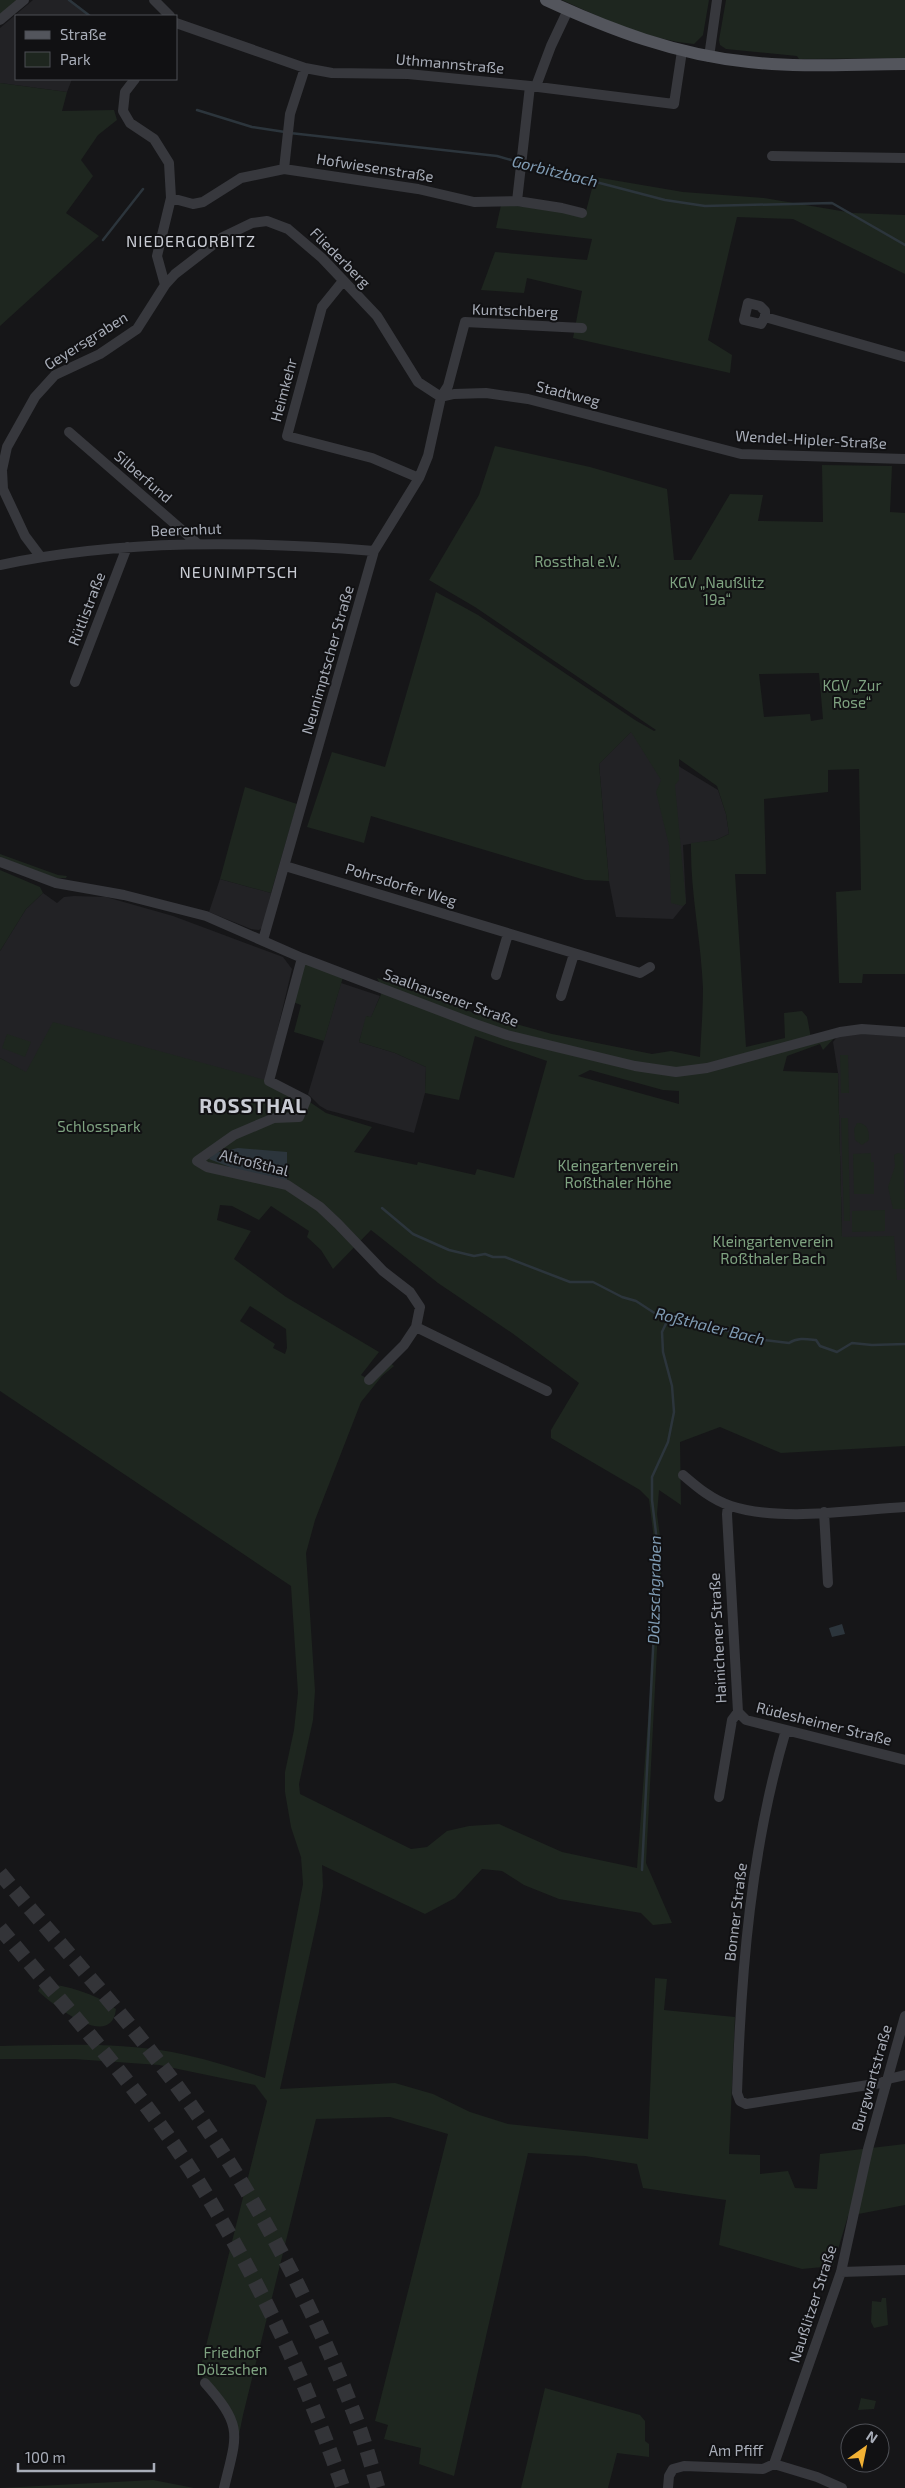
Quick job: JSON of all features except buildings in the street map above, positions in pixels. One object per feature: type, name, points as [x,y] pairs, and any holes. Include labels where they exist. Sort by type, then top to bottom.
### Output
[{"type":"main road","points":[[546,0],[641,40],[709,57],[789,65],[905,64]]},
{"type":"street","points":[[0,20],[24,0]]},
{"type":"street","points":[[154,0],[169,15]]},
{"type":"street","points":[[709,57],[717,0]]},
{"type":"street","points":[[517,202],[533,86],[568,10]]},
{"type":"street","name":"Uthmannstraße","points":[[178,24],[305,68],[332,73],[408,74],[533,86],[674,104],[682,51]]},
{"type":"street","points":[[284,169],[290,114],[305,68]]},
{"type":"street","points":[[134,80],[125,92],[122,110],[130,122],[154,139],[169,163],[171,198],[157,256],[165,285]]},
{"type":"street","points":[[772,156],[905,158]]},
{"type":"street","name":"Hofwiesenstraße","points":[[171,198],[192,204],[203,202],[241,178],[284,169],[418,190],[474,202],[517,202],[562,208],[582,213]]},
{"type":"street","name":"Fliederberg","points":[[165,285],[175,274],[223,237],[252,223],[267,221],[288,229],[303,240],[377,316],[418,382],[441,397]]},
{"type":"street","name":"Heimkehr","points":[[343,281],[322,307],[287,436],[372,458],[419,478]]},
{"type":"street","name":"Geyersgraben","points":[[40,556],[25,536],[3,488],[2,470],[6,448],[34,397],[55,375],[100,354],[137,330],[165,285]]},
{"type":"street","points":[[765,317],[905,358]]},
{"type":"street","name":"Kuntschberg","points":[[441,397],[448,386],[465,322],[582,328]]},
{"type":"street","name":"Stadtweg","points":[[441,397],[454,394],[486,393],[528,400],[686,441]]},
{"type":"street","name":"Neunimptscher Straße","points":[[263,940],[374,551],[419,478],[435,432],[441,397]]},
{"type":"street","name":"Silberfund","points":[[69,432],[198,544]]},
{"type":"street","name":"Wendel-Hipler-Straße","points":[[686,441],[741,454],[905,459]]},
{"type":"street","name":"Beerenhut","points":[[0,565],[40,556],[83,550],[198,544],[294,544],[374,551]]},
{"type":"street","name":"Rütlistraße","points":[[75,682],[127,548]]},
{"type":"street","name":"Saalhausener Straße","points":[[0,862],[56,883],[124,895],[206,916],[302,958],[507,1036],[592,1056],[676,1072],[707,1068],[840,1032],[862,1029],[905,1032]]},
{"type":"street","name":"Pohrsdorfer Weg","points":[[285,866],[640,973],[650,967]]},
{"type":"street","points":[[496,976],[508,934]]},
{"type":"street","points":[[562,996],[574,954]]},
{"type":"street","name":"Altroßthal","points":[[302,958],[269,1081],[306,1100],[299,1117],[274,1118],[234,1135],[197,1161],[207,1167],[287,1185],[320,1207],[384,1271],[410,1292],[420,1307],[416,1327]]},
{"type":"street","points":[[370,1380],[404,1345],[416,1327],[547,1391]]},
{"type":"street","points":[[683,1474],[700,1490],[728,1506],[755,1512],[781,1514],[905,1507]]},
{"type":"street","name":"Hainichener Straße","points":[[719,1797],[732,1720],[738,1712],[728,1506]]},
{"type":"street","points":[[824,1512],[828,1583]]},
{"type":"street","name":"Rüdesheimer Straße","points":[[738,1712],[746,1720],[905,1760]]},
{"type":"street","name":"Bonner Straße","points":[[786,1730],[777,1758],[762,1832],[749,1917],[740,2012],[736,2093],[740,2101],[746,2104],[880,2083],[888,2078]]},
{"type":"street","name":"Burgwartstraße","points":[[868,2149],[905,2016]]},
{"type":"street","points":[[888,2078],[905,2075]]},
{"type":"street","name":"Naußlitzer Straße","points":[[774,2464],[841,2272],[868,2149]]},
{"type":"street","points":[[841,2272],[905,2270]]},
{"type":"street","points":[[205,2383],[222,2402],[235,2425],[234,2446],[224,2488]]},
{"type":"street","name":"Am Pfiff","points":[[668,2488],[669,2476],[673,2469],[684,2466],[763,2469],[774,2464],[817,2476],[842,2488]]},
{"type":"shaded area","points":[[33,0],[71,0],[90,15],[15,15]]},
{"type":"shaded area","points":[[15,15],[15,80],[72,80],[67,92],[0,83],[0,28]]},
{"type":"shaded area","points":[[631,732],[653,733],[680,767],[718,790],[726,814],[729,834],[716,840],[683,845],[686,903],[673,919],[616,917],[609,881],[599,764]]},
{"type":"shaded area","points":[[220,879],[271,893],[263,927],[259,930],[251,929],[209,912]]},
{"type":"shaded area","points":[[43,893],[57,903],[64,897],[106,897],[173,916],[283,957],[292,969],[263,1091],[0,1124],[26,1073],[0,1058],[0,951],[26,909]]},
{"type":"shaded area","points":[[341,983],[380,996],[371,1018],[367,1016],[359,1042],[395,1053],[426,1067],[425,1093],[414,1133],[327,1110],[308,1094]]},
{"type":"shaded area","points":[[841,1032],[905,1032],[905,1280],[897,1281],[842,1237],[838,1073],[833,1042]]},
{"type":"shaded area","points":[[238,1148],[287,1152],[287,1181],[243,1172],[209,1159],[214,1153]]},
{"type":"shaded area","points":[[842,1624],[845,1634],[832,1637],[829,1628]]},
{"type":"green space","points":[[0,0],[17,0],[0,15]]},
{"type":"green space","points":[[562,0],[709,0],[703,35],[694,44],[677,42],[643,33]]},
{"type":"green space","points":[[726,0],[905,0],[905,58],[799,59],[797,56],[726,49],[720,45],[719,40]]},
{"type":"green space","points":[[0,83],[67,92],[62,111],[114,110],[117,120],[98,135],[81,160],[93,176],[66,213],[99,236],[0,326]]},
{"type":"green space","points":[[595,177],[683,192],[764,198],[853,213],[905,215],[905,274],[793,219],[737,217],[708,340],[732,355],[730,373],[573,338],[582,291],[527,278],[524,293],[481,290],[495,252],[587,260],[592,239],[496,228],[501,205],[586,211]]},
{"type":"green space","points":[[495,446],[590,467],[667,489],[674,560],[691,560],[730,494],[763,495],[758,521],[823,522],[822,465],[892,466],[890,512],[905,513],[905,974],[863,974],[862,983],[839,983],[836,892],[861,890],[859,769],[828,770],[828,792],[764,799],[766,874],[735,874],[746,1047],[785,1038],[784,1013],[802,1011],[807,1017],[811,1038],[840,1032],[823,1050],[820,1044],[787,1056],[783,1071],[838,1073],[842,1237],[894,1236],[897,1280],[905,1280],[905,1446],[781,1453],[720,1427],[680,1442],[681,1505],[659,1490],[657,1514],[662,1551],[646,1863],[672,1923],[653,1925],[641,1913],[559,1899],[524,1885],[502,1871],[482,1869],[455,1898],[425,1914],[322,1865],[323,1886],[319,1912],[280,2089],[395,2083],[433,2094],[470,2112],[508,2124],[648,2139],[655,1978],[667,1979],[664,2010],[735,2017],[729,2154],[760,2155],[760,2174],[788,2171],[795,2188],[817,2189],[820,2154],[905,2144],[905,2205],[848,2216],[833,2266],[802,2269],[719,2245],[726,2200],[643,2188],[637,2164],[585,2156],[528,2153],[454,2476],[419,2464],[421,2448],[384,2439],[388,2425],[375,2421],[448,2134],[390,2117],[316,2119],[243,2415],[228,2488],[232,2453],[231,2426],[225,2411],[210,2394],[203,2382],[202,2362],[267,2101],[255,2085],[159,2065],[74,2059],[0,2059],[0,2046],[86,2045],[151,2049],[196,2057],[265,2078],[303,1884],[301,1857],[291,1827],[285,1792],[285,1772],[294,1730],[298,1693],[291,1586],[0,1391],[0,1058],[26,1072],[53,1022],[269,1081],[298,1094],[326,1113],[372,1127],[354,1152],[417,1165],[418,1162],[475,1175],[477,1169],[514,1178],[547,1061],[475,1036],[459,1100],[425,1093],[426,1067],[395,1053],[359,1042],[366,1016],[371,1017],[383,990],[377,978],[465,1010],[552,1034],[652,1054],[671,1051],[700,1057],[703,988],[692,879],[691,843],[716,840],[729,834],[726,814],[717,786],[679,759],[679,780],[675,785],[686,903],[683,906],[671,903],[669,845],[656,792],[661,780],[631,732],[599,764],[609,881],[585,880],[371,816],[364,843],[307,827],[332,752],[385,767],[436,592],[478,615],[635,720],[654,731],[656,730],[475,607],[429,580],[479,495]],"holes":[[[819,673],[823,719],[811,721],[810,714],[764,717],[759,674]],[[590,1070],[663,1090],[679,1091],[679,1104],[578,1076]],[[220,1205],[232,1206],[259,1220],[271,1206],[309,1231],[307,1237],[321,1250],[333,1269],[371,1230],[438,1283],[512,1333],[579,1383],[551,1430],[551,1438],[640,1490],[649,1499],[656,1556],[655,1625],[637,1868],[562,1852],[499,1824],[469,1826],[447,1831],[427,1847],[411,1849],[300,1794],[299,1784],[313,1720],[315,1691],[306,1553],[315,1520],[361,1402],[382,1376],[394,1366],[388,1361],[370,1380],[361,1375],[379,1352],[286,1297],[234,1259],[251,1231],[217,1220]],[[250,1306],[286,1329],[287,1348],[285,1354],[273,1348],[275,1344],[240,1321]]]},
{"type":"green space","points":[[245,787],[297,804],[271,893],[220,879]]},
{"type":"green space","points":[[0,854],[58,875],[67,876],[66,878],[56,878],[0,858]]},
{"type":"green space","points":[[0,870],[40,887],[43,893],[26,909],[0,951]]},
{"type":"green space","points":[[302,958],[344,974],[324,1041],[294,1032],[301,1005],[290,1001]]},
{"type":"green space","points":[[7,1034],[31,1042],[25,1057],[2,1048]]},
{"type":"green space","points":[[840,1055],[848,1055],[849,1093],[841,1093]]},
{"type":"green space","points":[[841,1118],[848,1118],[850,1221],[844,1221]]},
{"type":"green space","points":[[857,1123],[864,1124],[868,1131],[869,1140],[862,1145],[855,1140],[854,1129]]},
{"type":"green space","points":[[871,1153],[871,1162],[874,1162],[874,1194],[854,1194],[853,1154]]},
{"type":"green space","points":[[898,1153],[903,1154],[905,1209],[893,1209],[888,1187],[895,1166],[894,1155]]},
{"type":"green space","points":[[885,1210],[885,1231],[852,1232],[852,1211]]},
{"type":"green space","points":[[42,1983],[71,1988],[108,2003],[116,2009],[112,2021],[104,2026],[93,2026],[80,2021],[55,2005],[38,1991]]},
{"type":"green space","points":[[882,2298],[886,2298],[888,2325],[874,2328],[871,2322],[872,2301],[881,2302]]},
{"type":"green space","points":[[545,2388],[640,2415],[645,2421],[645,2441],[649,2444],[649,2457],[617,2453],[608,2488],[521,2488]]},
{"type":"green space","points":[[861,2398],[876,2401],[874,2409],[858,2410]]},
{"type":"green space","points":[[153,2480],[194,2488],[0,2488]]},
{"type":"waterway","name":"Gorbitzbach","points":[[69,0],[89,15]]},
{"type":"waterway","name":"Gorbitzbach","points":[[197,110],[252,127],[285,132]]},
{"type":"waterway","name":"Gorbitzbach","points":[[290,133],[497,156],[518,162]]},
{"type":"waterway","name":"Gorbitzbach","points":[[523,163],[665,200],[705,206],[832,203],[905,245]]},
{"type":"waterway","name":"Geyersgraben","points":[[103,240],[143,189]]},
{"type":"waterway","name":"Roßthaler Bach","points":[[382,1208],[413,1234],[449,1250],[474,1256],[485,1254],[493,1257],[505,1257],[570,1282],[593,1282],[622,1297],[636,1301],[656,1314],[727,1331],[744,1333],[756,1339],[789,1343],[799,1339],[816,1340],[820,1346],[837,1352],[852,1343],[872,1345],[905,1344]]},
{"type":"waterway","name":"Dölzschgraben","points":[[642,1870],[658,1550],[652,1500],[652,1477],[668,1442],[674,1412],[672,1386],[663,1352],[662,1332],[669,1317]]},
{"type":"tunnel","points":[[0,1873],[120,2013],[158,2061],[217,2144],[244,2187],[270,2231],[316,2322],[358,2425],[378,2488]]},
{"type":"tunnel","points":[[0,1928],[127,2081],[196,2178],[260,2290],[313,2407],[343,2488]]},
{"type":"district","name":"NIEDERGORBITZ","points":[[191,241]]},
{"type":"district","name":"NEUNIMPTSCH","points":[[239,572]]},
{"type":"district","name":"ROSSTHAL","points":[[253,1106]]},
{"type":"park label","name":"Rossthal e.V.","points":[[577,562]]},
{"type":"park label","name":"KGV „Naußlitz 19a“","points":[[717,592]]},
{"type":"park label","name":"KGV „Zur Rose“","points":[[852,694]]},
{"type":"park label","name":"Schlosspark","points":[[99,1127]]},
{"type":"park label","name":"Kleingartenverein Roßthaler Höhe","points":[[618,1174]]},
{"type":"park label","name":"Kleingartenverein Roßthaler Bach","points":[[773,1250]]},
{"type":"park label","name":"Friedhof Dölzschen","points":[[232,2362]]}]
